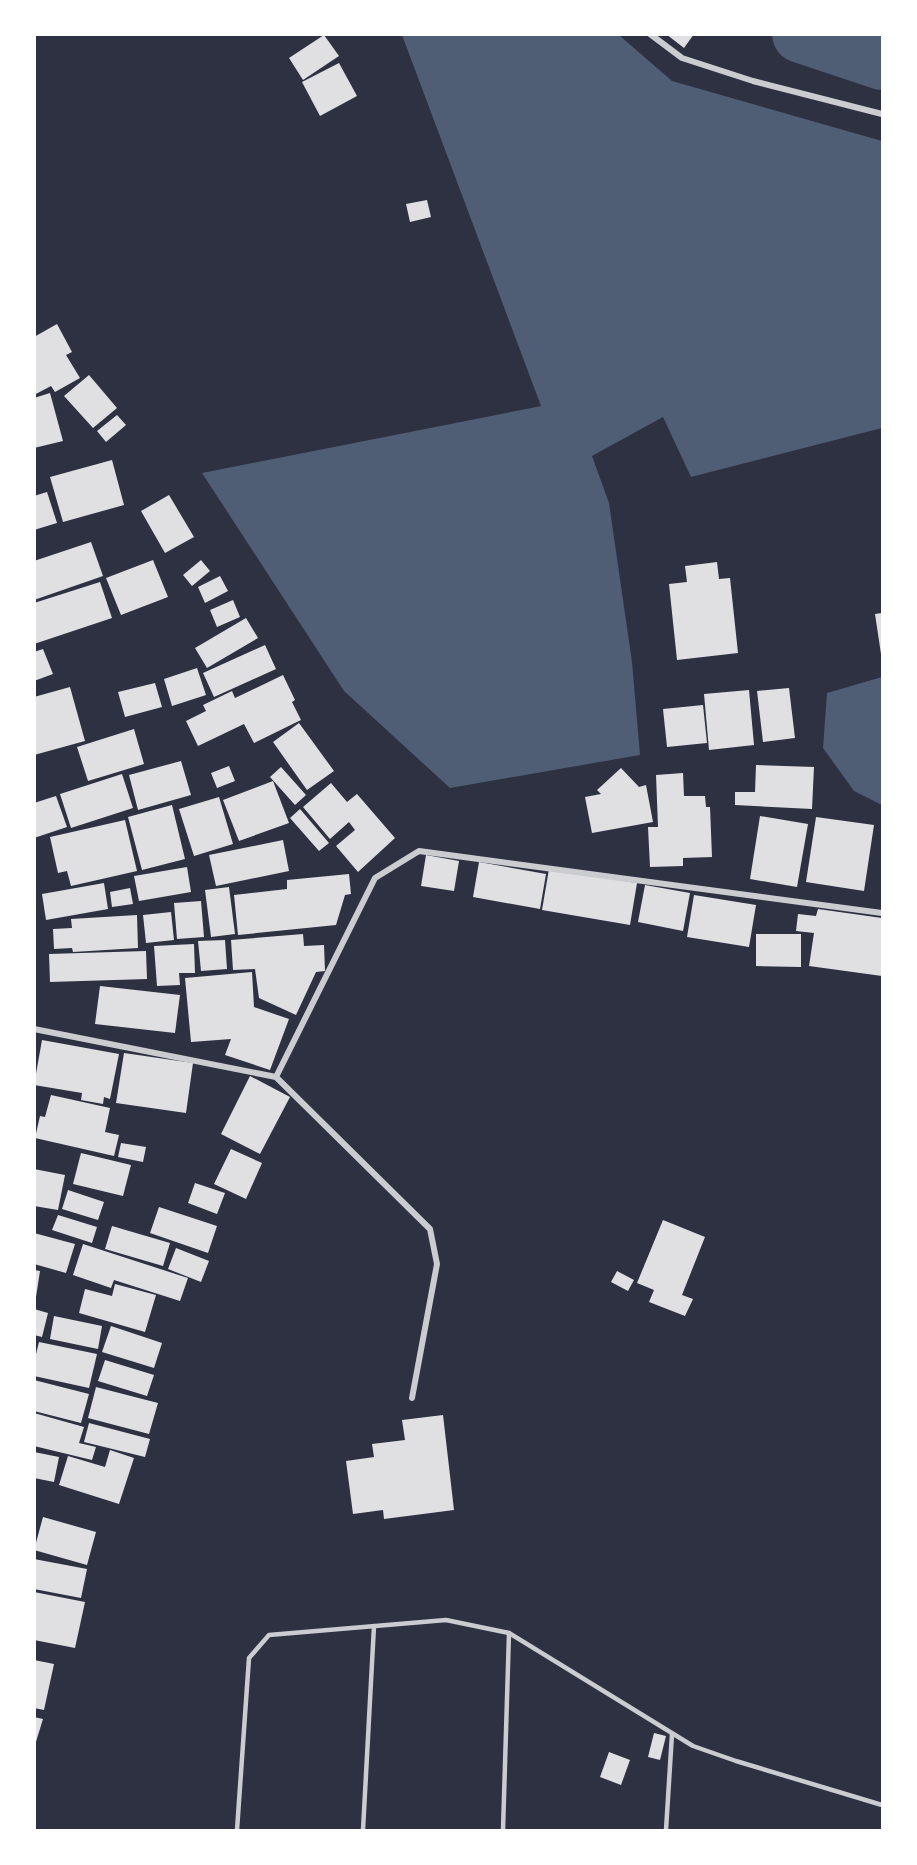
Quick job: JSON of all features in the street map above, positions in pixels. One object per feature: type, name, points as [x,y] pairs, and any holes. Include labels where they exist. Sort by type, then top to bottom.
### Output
[{"type":"street","points":[[650,34],[682,58],[753,81],[882,114]]},
{"type":"street","points":[[276,1077],[375,878],[419,851],[882,913]]},
{"type":"street","points":[[34,1029],[276,1077],[430,1229],[437,1264],[412,1398]]},
{"type":"lane","points":[[237,1830],[249,1658],[269,1635],[446,1620],[509,1633],[693,1746],[882,1805]]},
{"type":"lane","points":[[363,1830],[374,1626]]},
{"type":"lane","points":[[502,1830],[509,1633]]},
{"type":"lane","points":[[666,1830],[672,1734]]},
{"type":"water","points":[[402,35],[619,35],[672,81],[882,141],[882,428],[691,477],[663,417],[592,456],[609,503],[632,662],[640,755],[450,788],[344,691],[202,473],[541,406]]},
{"type":"water","points":[[882,677],[882,805],[854,791],[823,748],[827,693]]},
{"type":"building","points":[[666,34],[694,34],[684,48]]},
{"type":"building","points":[[324,35],[339,56],[303,80],[289,58]]},
{"type":"building","points":[[339,63],[357,96],[320,116],[302,82]]},
{"type":"building","points":[[427,200],[431,217],[410,222],[406,204]]},
{"type":"building","points":[[57,324],[72,352],[66,355],[80,378],[55,392],[51,386],[34,395],[34,337]]},
{"type":"building","points":[[89,375],[117,408],[93,428],[64,396]]},
{"type":"building","points":[[50,393],[63,441],[34,448],[34,398]]},
{"type":"building","points":[[117,415],[126,425],[106,442],[97,431]]},
{"type":"building","points":[[112,460],[124,505],[63,522],[50,477]]},
{"type":"building","points":[[47,492],[57,523],[34,530],[34,496]]},
{"type":"building","points":[[169,495],[194,537],[165,553],[141,511]]},
{"type":"building","points":[[91,542],[103,576],[34,600],[34,561]]},
{"type":"building","points":[[153,560],[168,597],[121,615],[106,578]]},
{"type":"building","points":[[201,560],[210,571],[192,586],[183,575]]},
{"type":"building","points":[[717,562],[719,579],[730,578],[738,653],[677,660],[669,584],[687,582],[685,566]]},
{"type":"building","points":[[220,576],[228,591],[205,603],[198,587]]},
{"type":"building","points":[[100,582],[112,618],[34,644],[34,603]]},
{"type":"building","points":[[233,600],[240,617],[217,627],[210,610]]},
{"type":"building","points":[[882,613],[882,654],[881,654],[875,614]]},
{"type":"building","points":[[246,618],[258,638],[207,668],[195,648]]},
{"type":"building","points":[[265,645],[276,669],[214,697],[203,673]]},
{"type":"building","points":[[43,649],[53,674],[34,681],[34,652]]},
{"type":"building","points":[[197,668],[206,695],[172,706],[164,679]]},
{"type":"building","points":[[283,675],[295,700],[292,702],[301,720],[254,743],[244,724],[198,746],[186,721],[206,711],[203,705],[232,691],[235,698]]},
{"type":"building","points":[[155,683],[162,707],[125,717],[118,692]]},
{"type":"building","points":[[70,687],[85,741],[34,755],[34,697]]},
{"type":"building","points":[[789,688],[795,738],[763,742],[757,691]]},
{"type":"building","points":[[749,690],[754,745],[709,750],[704,694]]},
{"type":"building","points":[[703,705],[707,743],[667,747],[663,709]]},
{"type":"building","points":[[299,723],[334,771],[307,790],[273,742]]},
{"type":"building","points":[[134,729],[144,764],[88,781],[77,747]]},
{"type":"building","points":[[181,761],[191,795],[138,810],[129,775]]},
{"type":"building","points":[[756,765],[814,767],[812,809],[735,805],[735,792],[755,792]]},
{"type":"building","points":[[229,766],[235,781],[217,788],[211,773]]},
{"type":"building","points":[[281,767],[306,795],[295,805],[270,777]]},
{"type":"building","points":[[621,768],[639,787],[646,785],[653,822],[592,833],[585,797],[601,794],[597,790]]},
{"type":"building","points":[[683,773],[684,796],[705,796],[706,807],[710,807],[712,857],[683,858],[683,866],[650,867],[648,827],[658,827],[656,775]]},
{"type":"building","points":[[122,774],[133,808],[71,828],[60,794]]},
{"type":"building","points":[[273,781],[289,823],[239,841],[223,800]]},
{"type":"building","points":[[331,783],[347,802],[357,794],[395,838],[358,872],[336,846],[355,830],[349,822],[330,839],[303,807]]},
{"type":"building","points":[[56,796],[67,827],[34,838],[34,803]]},
{"type":"building","points":[[219,797],[233,844],[194,856],[179,809]]},
{"type":"building","points":[[172,805],[185,859],[142,870],[128,817]]},
{"type":"building","points":[[300,809],[329,843],[319,851],[290,818]]},
{"type":"building","points":[[760,816],[808,824],[797,887],[750,879]]},
{"type":"building","points":[[816,817],[874,825],[864,891],[806,882]]},
{"type":"building","points":[[125,820],[137,871],[71,886],[67,871],[58,873],[50,837]]},
{"type":"building","points":[[283,840],[289,871],[216,886],[209,855]]},
{"type":"building","points":[[426,855],[459,861],[454,891],[421,886]]},
{"type":"building","points":[[479,862],[546,874],[540,909],[473,897]]},
{"type":"building","points":[[187,867],[191,892],[139,901],[134,876]]},
{"type":"building","points":[[549,869],[637,883],[630,925],[542,910]]},
{"type":"building","points":[[349,874],[351,894],[345,895],[336,925],[238,935],[234,895],[287,889],[287,880]]},
{"type":"building","points":[[104,883],[108,909],[46,920],[42,894]]},
{"type":"building","points":[[645,885],[690,893],[683,931],[638,922]]},
{"type":"building","points":[[229,887],[235,934],[211,937],[205,890]]},
{"type":"building","points":[[130,888],[133,904],[112,907],[110,892]]},
{"type":"building","points":[[694,895],[756,905],[749,947],[687,937]]},
{"type":"building","points":[[201,901],[204,937],[177,939],[174,903]]},
{"type":"building","points":[[818,909],[882,918],[882,976],[809,966],[814,933],[796,931],[798,914],[816,916]]},
{"type":"building","points":[[171,912],[174,940],[146,943],[143,915]]},
{"type":"building","points":[[137,915],[138,948],[73,952],[72,948],[54,949],[53,929],[72,928],[71,919]]},
{"type":"building","points":[[303,934],[304,946],[324,945],[325,971],[316,972],[296,1015],[259,998],[255,969],[233,970],[231,940]]},
{"type":"building","points":[[756,934],[801,934],[801,967],[756,966]]},
{"type":"building","points":[[225,940],[227,969],[201,971],[198,941]]},
{"type":"building","points":[[194,944],[195,973],[179,973],[180,985],[157,986],[154,946]]},
{"type":"building","points":[[146,951],[147,979],[50,982],[49,954]]},
{"type":"building","points":[[252,972],[254,1007],[289,1019],[270,1070],[225,1055],[231,1039],[191,1042],[185,978]]},
{"type":"building","points":[[100,986],[180,995],[175,1033],[95,1024]]},
{"type":"building","points":[[42,1040],[119,1054],[110,1099],[104,1097],[103,1104],[81,1100],[82,1093],[34,1085]]},
{"type":"building","points":[[124,1053],[193,1063],[186,1113],[116,1103]]},
{"type":"building","points":[[250,1076],[290,1097],[260,1154],[221,1134]]},
{"type":"building","points":[[51,1095],[110,1108],[105,1132],[119,1135],[114,1156],[35,1138],[40,1116],[45,1117]]},
{"type":"building","points":[[121,1143],[146,1147],[143,1162],[118,1157]]},
{"type":"building","points":[[231,1149],[262,1163],[246,1199],[214,1184]]},
{"type":"building","points":[[81,1153],[131,1165],[123,1196],[73,1184]]},
{"type":"building","points":[[34,1169],[65,1175],[58,1210],[34,1206]]},
{"type":"building","points":[[195,1183],[225,1193],[217,1214],[188,1203]]},
{"type":"building","points":[[68,1190],[104,1202],[98,1220],[62,1209]]},
{"type":"building","points":[[159,1207],[217,1226],[208,1253],[150,1233]]},
{"type":"building","points":[[58,1215],[97,1227],[92,1243],[52,1230]]},
{"type":"building","points":[[663,1220],[705,1237],[682,1295],[693,1299],[685,1316],[649,1302],[654,1290],[637,1283]]},
{"type":"building","points":[[112,1226],[170,1243],[163,1266],[105,1249]]},
{"type":"building","points":[[34,1233],[75,1244],[66,1273],[34,1264]]},
{"type":"building","points":[[83,1244],[188,1278],[180,1301],[114,1280],[111,1288],[73,1275]]},
{"type":"building","points":[[176,1248],[209,1261],[201,1282],[168,1269]]},
{"type":"building","points":[[34,1270],[40,1271],[36,1297],[34,1297]]},
{"type":"building","points":[[617,1271],[634,1280],[628,1291],[611,1282]]},
{"type":"building","points":[[115,1284],[156,1295],[145,1332],[79,1313],[85,1289],[112,1296]]},
{"type":"building","points":[[34,1309],[48,1313],[42,1337],[34,1335]]},
{"type":"building","points":[[54,1316],[102,1326],[98,1349],[50,1339]]},
{"type":"building","points":[[111,1326],[162,1343],[154,1368],[102,1352]]},
{"type":"building","points":[[39,1342],[97,1354],[89,1388],[34,1376],[34,1362]]},
{"type":"building","points":[[105,1360],[154,1375],[147,1396],[98,1381]]},
{"type":"building","points":[[34,1380],[89,1394],[81,1423],[34,1411]]},
{"type":"building","points":[[96,1387],[158,1403],[149,1434],[88,1418]]},
{"type":"building","points":[[34,1413],[84,1427],[79,1443],[96,1447],[92,1460],[34,1446]]},
{"type":"building","points":[[443,1415],[454,1510],[384,1519],[383,1510],[353,1514],[346,1461],[374,1457],[372,1444],[405,1440],[402,1420]]},
{"type":"building","points":[[89,1423],[150,1439],[145,1457],[84,1442]]},
{"type":"building","points":[[110,1450],[134,1458],[119,1504],[59,1485],[68,1456],[105,1467]]},
{"type":"building","points":[[34,1452],[59,1457],[54,1482],[34,1478]]},
{"type":"building","points":[[43,1517],[96,1532],[87,1565],[34,1550]]},
{"type":"building","points":[[34,1559],[87,1569],[81,1598],[34,1589]]},
{"type":"building","points":[[34,1592],[85,1602],[75,1648],[34,1640]]},
{"type":"building","points":[[34,1660],[54,1664],[44,1710],[34,1708]]},
{"type":"building","points":[[34,1717],[43,1719],[35,1745],[34,1745]]},
{"type":"building","points":[[654,1733],[666,1736],[660,1760],[648,1757]]},
{"type":"building","points":[[609,1752],[630,1760],[621,1785],[600,1777]]},
{"type":"waterway","points":[[801,34],[882,61]]}]
